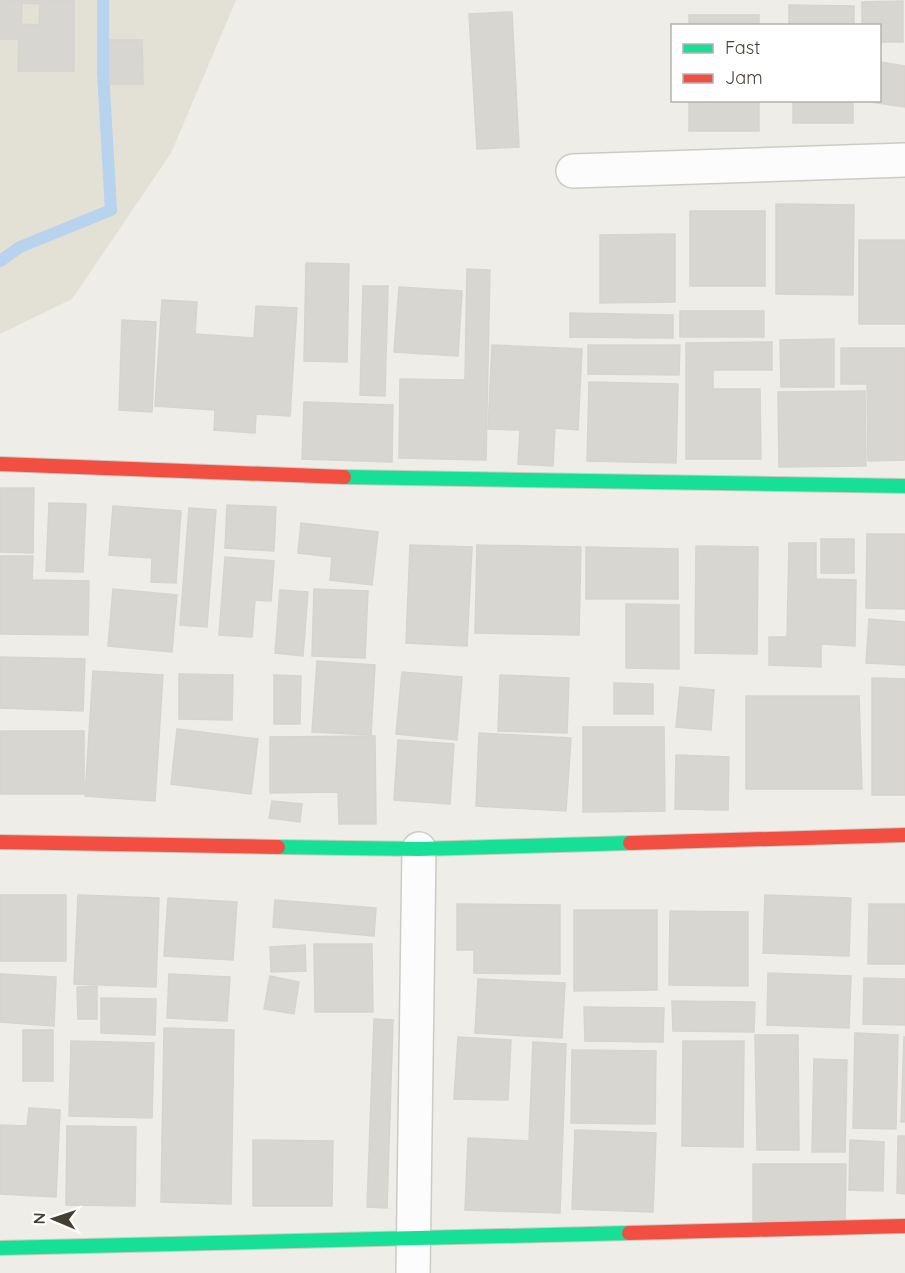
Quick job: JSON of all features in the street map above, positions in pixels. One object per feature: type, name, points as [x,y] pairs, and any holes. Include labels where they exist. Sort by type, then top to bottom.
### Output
[{"type":"street","points":[[573,171],[905,160]]},
{"type":"street","points":[[0,464],[368,478],[905,486]]},
{"type":"street","points":[[0,842],[419,849],[905,835]]},
{"type":"street","points":[[413,1273],[419,849]]},
{"type":"street","points":[[0,1248],[905,1226]]},
{"type":"shaded area","points":[[0,0],[236,0],[171,153],[72,299],[0,334]]},
{"type":"building","points":[[1,0],[74,0],[74,71],[18,71],[19,39],[1,39]],"holes":[[[22,3],[40,4],[39,25],[21,24]]]},
{"type":"building","points":[[903,1],[903,42],[881,42],[881,24],[862,24],[862,2]]},
{"type":"building","points":[[789,5],[854,6],[854,24],[789,24]]},
{"type":"building","points":[[512,12],[519,147],[477,149],[469,14]]},
{"type":"building","points":[[689,15],[759,15],[759,24],[689,24]]},
{"type":"building","points":[[110,40],[142,40],[143,84],[110,84]]},
{"type":"building","points":[[881,62],[905,66],[905,107],[871,102],[881,102]]},
{"type":"building","points":[[689,102],[759,102],[759,131],[689,131]]},
{"type":"building","points":[[793,102],[853,102],[853,123],[793,123]]},
{"type":"building","points":[[776,204],[854,205],[853,295],[776,294]]},
{"type":"building","points":[[690,211],[765,211],[765,286],[690,286]]},
{"type":"building","points":[[675,234],[675,302],[600,303],[600,235]]},
{"type":"building","points":[[859,240],[905,240],[905,324],[859,324]]},
{"type":"building","points":[[306,263],[349,264],[347,362],[304,361]]},
{"type":"building","points":[[467,269],[490,270],[486,460],[399,458],[400,379],[465,380]]},
{"type":"building","points":[[363,286],[388,286],[385,396],[360,395]]},
{"type":"building","points":[[399,287],[462,291],[458,356],[394,352]]},
{"type":"building","points":[[162,300],[197,302],[195,334],[254,338],[256,306],[297,308],[290,416],[256,414],[255,433],[214,430],[215,410],[155,406]]},
{"type":"building","points":[[680,311],[764,311],[764,337],[680,337]]},
{"type":"building","points":[[570,313],[673,315],[673,338],[570,337]]},
{"type":"building","points":[[122,320],[156,322],[152,412],[119,410]]},
{"type":"building","points":[[834,339],[834,387],[781,387],[780,340]]},
{"type":"building","points":[[772,342],[772,370],[713,370],[713,389],[760,389],[761,459],[686,459],[686,343]]},
{"type":"building","points":[[492,345],[582,349],[578,430],[555,428],[553,466],[518,464],[520,430],[488,429]]},
{"type":"building","points":[[588,345],[680,345],[679,375],[588,374]]},
{"type":"building","points":[[841,348],[905,348],[905,460],[868,461],[867,384],[841,384]]},
{"type":"building","points":[[589,382],[678,384],[676,463],[587,461]]},
{"type":"building","points":[[865,391],[866,466],[779,467],[778,392]]},
{"type":"building","points":[[304,402],[393,405],[392,462],[302,459]]},
{"type":"building","points":[[0,488],[34,488],[33,553],[0,552]]},
{"type":"building","points":[[49,503],[86,504],[83,572],[46,571]]},
{"type":"building","points":[[227,505],[276,507],[274,551],[225,548]]},
{"type":"building","points":[[113,506],[181,511],[176,583],[151,582],[152,558],[109,555]]},
{"type":"building","points":[[189,508],[216,510],[207,627],[180,625]]},
{"type":"building","points":[[301,523],[378,532],[372,585],[330,580],[332,557],[298,553]]},
{"type":"building","points":[[867,534],[905,534],[905,609],[866,608]]},
{"type":"building","points":[[821,539],[854,539],[854,573],[821,573]]},
{"type":"building","points":[[789,543],[816,543],[816,579],[856,580],[855,646],[821,644],[821,667],[769,665],[769,637],[787,637]]},
{"type":"building","points":[[410,545],[472,547],[467,646],[406,643]]},
{"type":"building","points":[[477,545],[581,547],[579,635],[475,633]]},
{"type":"building","points":[[696,546],[758,547],[757,654],[695,653]]},
{"type":"building","points":[[586,547],[678,549],[678,599],[586,599]]},
{"type":"building","points":[[0,556],[33,556],[32,580],[89,581],[88,635],[0,634]]},
{"type":"building","points":[[225,557],[274,561],[271,601],[255,600],[252,637],[219,635]]},
{"type":"building","points":[[113,589],[177,595],[172,652],[108,646]]},
{"type":"building","points":[[314,589],[368,591],[365,658],[312,656]]},
{"type":"building","points":[[280,590],[308,592],[303,656],[275,653]]},
{"type":"building","points":[[626,604],[679,605],[679,669],[626,668]]},
{"type":"building","points":[[869,619],[905,622],[905,665],[866,663]]},
{"type":"building","points":[[0,657],[85,659],[83,711],[0,708]]},
{"type":"building","points":[[317,661],[375,665],[371,735],[312,732]]},
{"type":"building","points":[[93,671],[163,675],[155,801],[85,796]]},
{"type":"building","points":[[402,672],[462,677],[457,740],[396,734]]},
{"type":"building","points":[[179,674],[233,675],[232,720],[179,719]]},
{"type":"building","points":[[274,675],[301,676],[300,724],[274,724]]},
{"type":"building","points":[[500,675],[569,678],[567,733],[498,731]]},
{"type":"building","points":[[872,678],[905,679],[905,795],[872,795]]},
{"type":"building","points":[[614,683],[653,684],[653,714],[614,714]]},
{"type":"building","points":[[680,687],[714,690],[711,730],[676,727]]},
{"type":"building","points":[[746,696],[859,696],[862,789],[746,789]]},
{"type":"building","points":[[583,727],[664,727],[665,811],[583,812]]},
{"type":"building","points":[[177,729],[258,739],[251,794],[171,784]]},
{"type":"building","points":[[0,731],[84,731],[84,794],[0,794]]},
{"type":"building","points":[[479,733],[571,738],[566,811],[476,806]]},
{"type":"building","points":[[375,736],[376,824],[339,824],[338,792],[270,793],[270,737]]},
{"type":"building","points":[[398,740],[454,744],[450,804],[394,800]]},
{"type":"building","points":[[676,755],[729,757],[728,810],[675,809]]},
{"type":"building","points":[[272,801],[302,804],[300,822],[269,818]]},
{"type":"building","points":[[0,895],[66,895],[66,961],[0,961]]},
{"type":"building","points":[[78,895],[159,898],[156,987],[74,984]]},
{"type":"building","points":[[765,895],[851,898],[849,956],[763,953]]},
{"type":"building","points":[[168,898],[237,902],[233,960],[164,956]]},
{"type":"building","points":[[275,900],[376,908],[374,936],[273,927]]},
{"type":"building","points":[[457,904],[560,905],[560,974],[474,973],[474,950],[457,950]]},
{"type":"building","points":[[869,904],[905,904],[905,964],[868,964]]},
{"type":"building","points":[[574,910],[657,910],[657,990],[574,991]]},
{"type":"building","points":[[670,911],[748,912],[748,986],[669,985]]},
{"type":"building","points":[[314,944],[372,944],[373,1012],[315,1012]]},
{"type":"building","points":[[305,945],[306,971],[271,972],[270,947]]},
{"type":"building","points":[[768,973],[851,976],[849,1028],[767,1025]]},
{"type":"building","points":[[0,974],[56,977],[54,1026],[0,1022]]},
{"type":"building","points":[[169,974],[230,977],[227,1021],[167,1018]]},
{"type":"building","points":[[270,976],[299,982],[294,1014],[264,1009]]},
{"type":"building","points":[[864,978],[905,979],[905,1025],[863,1024]]},
{"type":"building","points":[[478,979],[565,983],[562,1038],[475,1033]]},
{"type":"building","points":[[97,986],[97,1019],[78,1019],[77,987]]},
{"type":"building","points":[[101,998],[156,999],[155,1035],[101,1033]]},
{"type":"building","points":[[672,1001],[755,1002],[754,1032],[673,1031]]},
{"type":"building","points":[[584,1007],[664,1008],[663,1042],[585,1041]]},
{"type":"building","points":[[374,1019],[393,1020],[387,1208],[367,1207]]},
{"type":"building","points":[[164,1028],[234,1030],[231,1204],[161,1202]]},
{"type":"building","points":[[23,1030],[53,1030],[53,1081],[23,1081]]},
{"type":"building","points":[[855,1033],[898,1035],[896,1129],[853,1128]]},
{"type":"building","points":[[755,1035],[798,1035],[799,1150],[757,1150]]},
{"type":"building","points":[[458,1037],[511,1040],[508,1100],[454,1099]]},
{"type":"building","points":[[904,1037],[905,1122],[901,1122]]},
{"type":"building","points":[[71,1041],[154,1043],[152,1118],[69,1116]]},
{"type":"building","points":[[683,1041],[744,1041],[743,1147],[682,1146]]},
{"type":"building","points":[[533,1042],[566,1044],[560,1213],[465,1210],[468,1138],[529,1141]]},
{"type":"building","points":[[572,1050],[656,1051],[655,1124],[571,1123]]},
{"type":"building","points":[[814,1059],[847,1060],[845,1152],[812,1152]]},
{"type":"building","points":[[29,1108],[60,1110],[56,1197],[0,1194],[0,1125],[27,1126]]},
{"type":"building","points":[[67,1126],[136,1127],[135,1206],[66,1205]]},
{"type":"building","points":[[575,1130],[656,1133],[653,1212],[572,1209]]},
{"type":"building","points":[[898,1136],[905,1136],[905,1194],[897,1193]]},
{"type":"building","points":[[253,1140],[333,1141],[332,1206],[253,1206]]},
{"type":"building","points":[[850,1140],[884,1142],[883,1191],[849,1190]]},
{"type":"building","points":[[753,1164],[846,1164],[845,1221],[753,1221]]},
{"type":"waterway","points":[[0,261],[20,247],[111,210],[103,72],[103,0]]},
{"type":"traffic: fast","points":[[344,477],[905,486]]},
{"type":"traffic: fast","points":[[278,847],[419,849],[630,843]]},
{"type":"traffic: fast","points":[[0,1248],[629,1233]]},
{"type":"traffic: jam","points":[[0,464],[344,477]]},
{"type":"traffic: jam","points":[[630,843],[905,835]]},
{"type":"traffic: jam","points":[[0,842],[278,847]]},
{"type":"traffic: jam","points":[[629,1233],[905,1226]]}]
